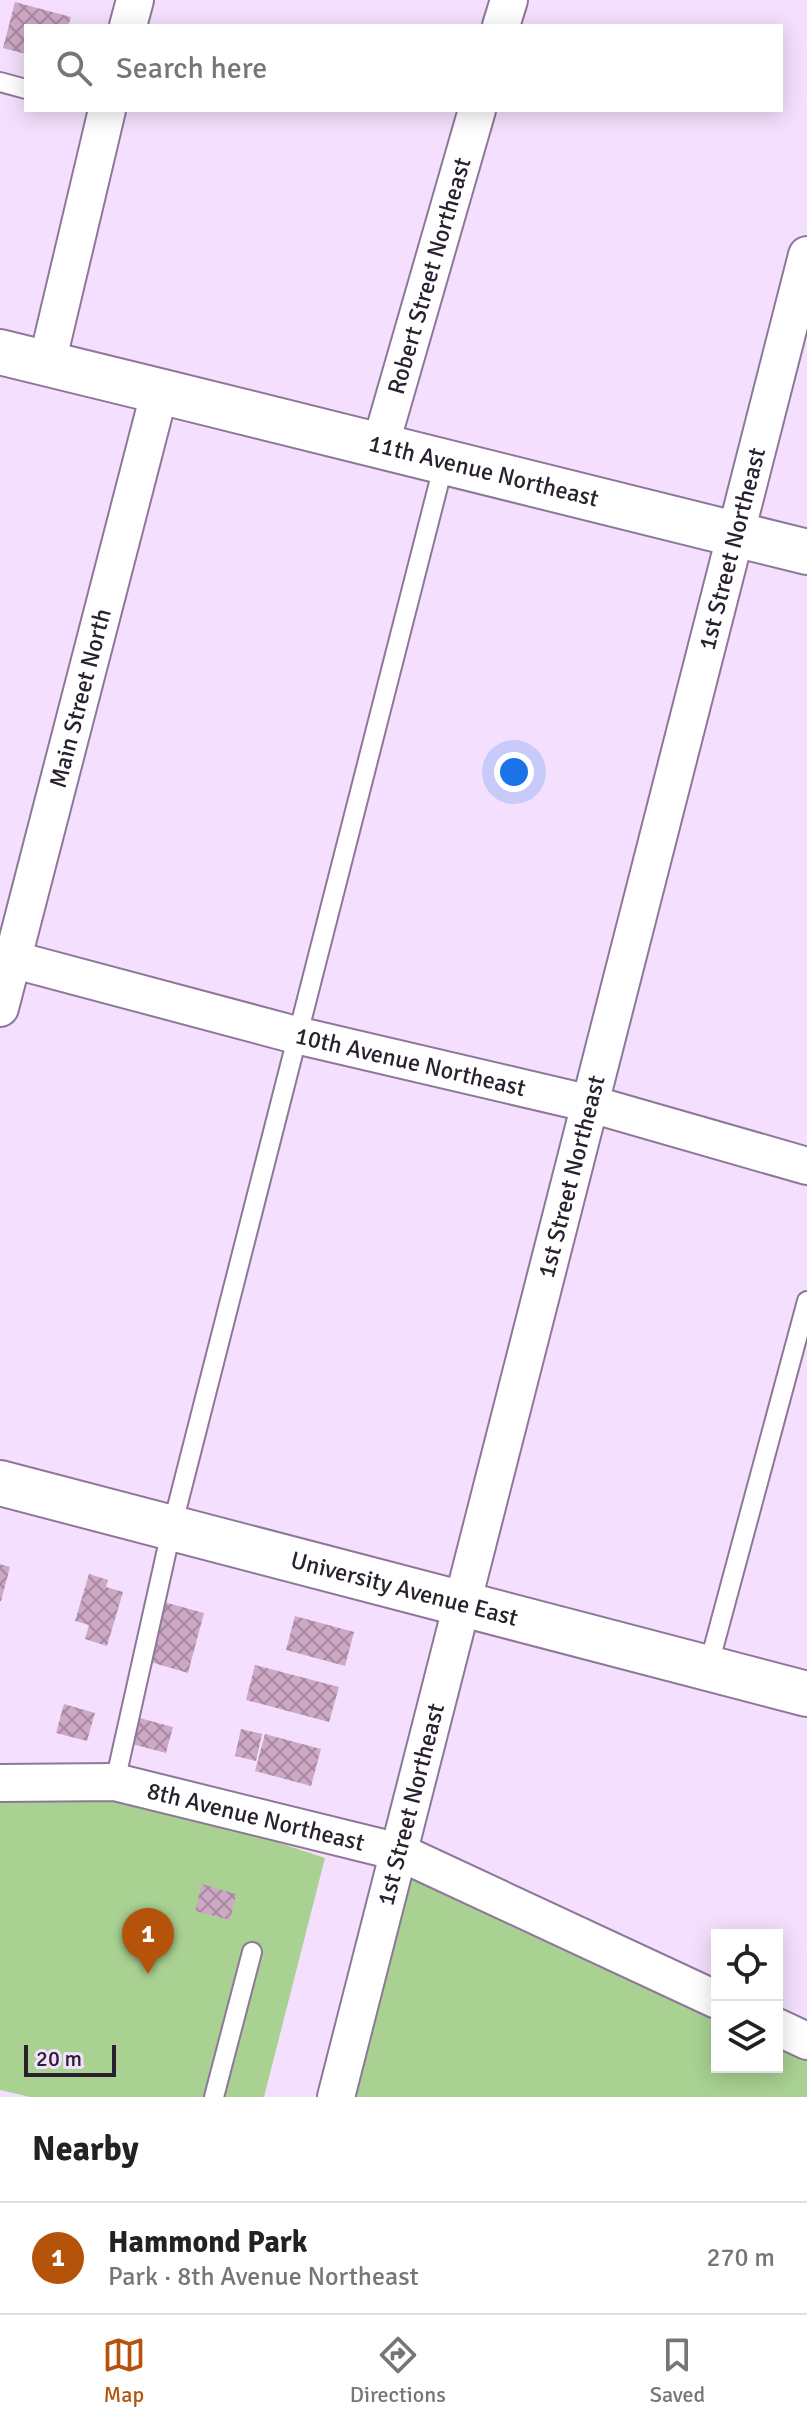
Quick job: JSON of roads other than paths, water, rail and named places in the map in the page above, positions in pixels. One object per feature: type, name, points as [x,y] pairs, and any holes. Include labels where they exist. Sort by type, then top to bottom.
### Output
[{"type":"street","points":[[129,24],[135,0]]},
{"type":"street","points":[[502,24],[509,0]]},
{"type":"street","points":[[47,363],[106,112]]},
{"type":"street","name":"Robert Street Northeast","points":[[381,443],[476,112]]},
{"type":"street","name":"1st Street Northeast","points":[[336,2097],[465,1603],[807,255]]},
{"type":"street","name":"11th Avenue Northeast","points":[[0,352],[381,443],[444,463],[807,552]]},
{"type":"street","name":"Main Street North","points":[[0,1008],[6,957],[160,390]]},
{"type":"street","name":"10th Avenue Northeast","points":[[6,957],[296,1035],[591,1104],[807,1166]]},
{"type":"street","name":"University Avenue East","points":[[0,1483],[807,1694]]},
{"type":"street","name":"8th Avenue Northeast","points":[[0,1783],[115,1782],[399,1852],[711,1997]]},
{"type":"street","points":[[783,2030],[807,2041]]},
{"type":"lane","points":[[0,82],[24,88]]},
{"type":"lane","points":[[115,1782],[172,1527],[444,463]]},
{"type":"lane","points":[[708,1668],[807,1301]]},
{"type":"lane","points":[[214,2097],[252,1952]]},
{"type":"place","name":"Hammond Park","points":[[148,1974]]}]
